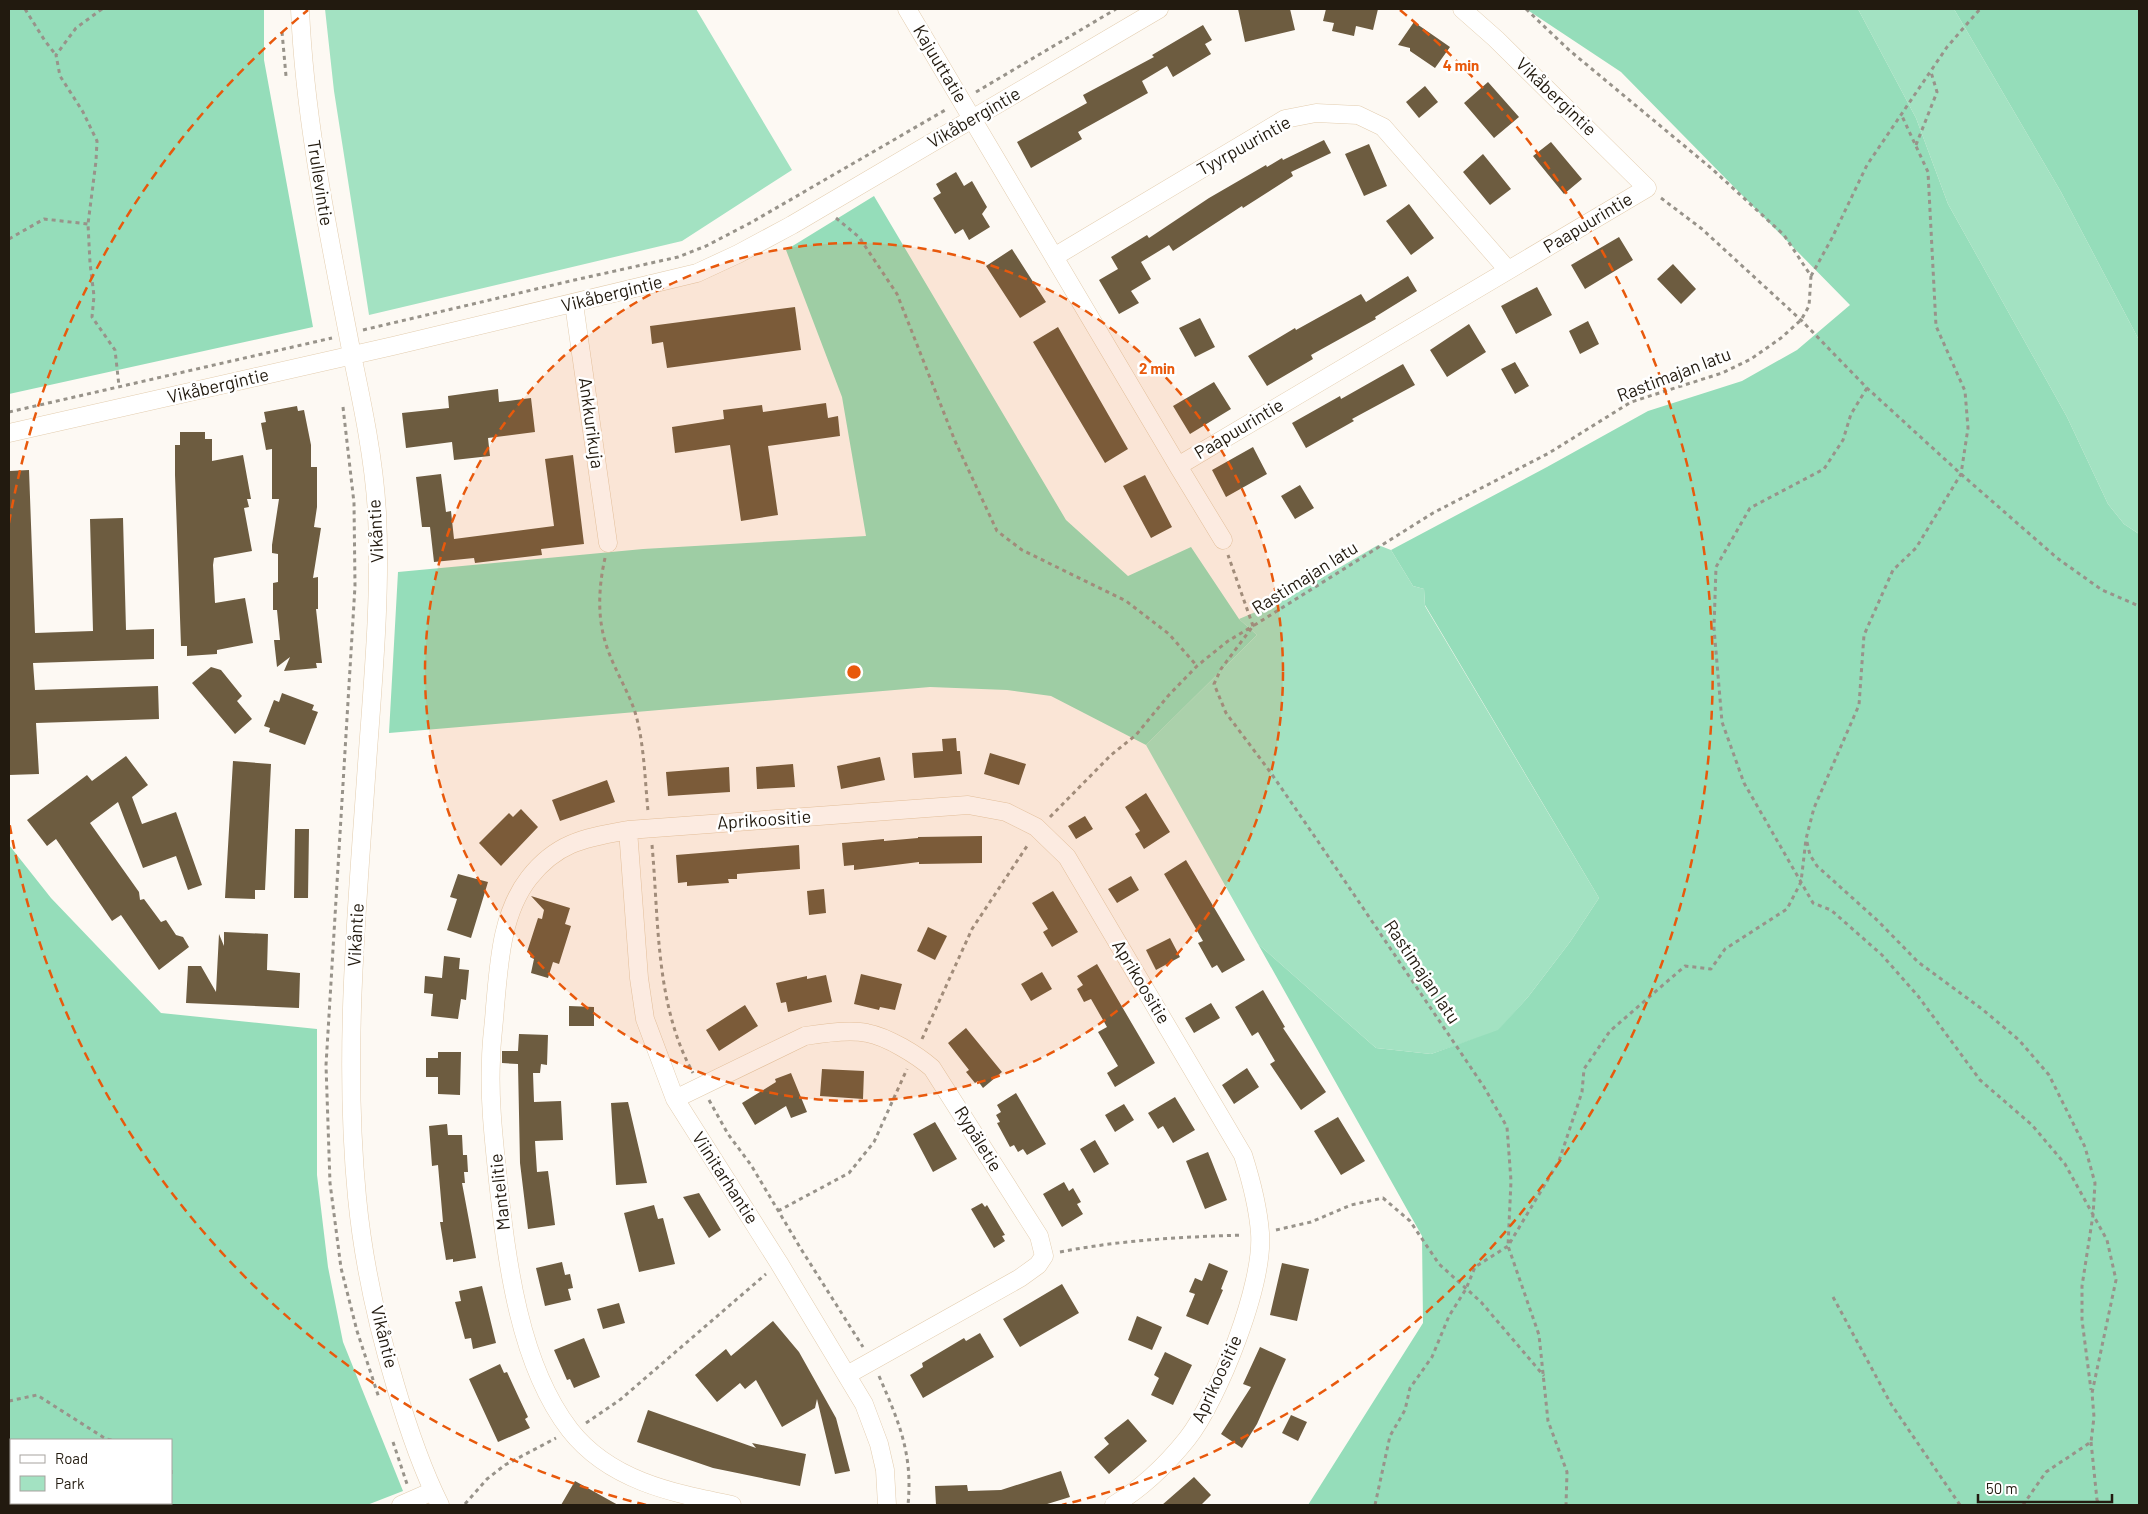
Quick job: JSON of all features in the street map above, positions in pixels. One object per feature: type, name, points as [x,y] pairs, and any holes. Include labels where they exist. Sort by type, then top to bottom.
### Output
[{"type":"street","name":"Trullevintie","points":[[300,9],[302,55],[312,138],[326,222],[353,356]]},
{"type":"street","name":"Kajuuttatie","points":[[908,9],[973,118]]},
{"type":"street","name":"Vikåbergintie","points":[[9,433],[353,356],[697,273],[738,254],[822,207],[1159,9]]},
{"type":"street","name":"Vikåbergintie","points":[[1462,9],[1496,39],[1647,188]]},
{"type":"street","name":"Tyyrpuurintie","points":[[1054,257],[1285,119],[1316,112],[1358,115],[1383,126],[1508,270]]},
{"type":"street","name":"Paapuurintie","points":[[973,118],[1178,466],[1647,188]]},
{"type":"street","name":"Ankkurikuja","points":[[574,304],[608,543]]},
{"type":"street","name":"Vikåntie","points":[[353,356],[363,402],[376,508],[379,582],[354,943],[351,1073],[353,1148],[357,1202],[383,1343],[407,1423],[436,1498]]},
{"type":"street","points":[[1178,466],[1223,540]]},
{"type":"street","name":"Aprikoositie","points":[[628,830],[968,805],[1006,812],[1038,829],[1067,857],[1243,1155],[1254,1190],[1260,1234],[1254,1287],[1232,1350],[1206,1410],[1187,1439],[1138,1491],[1114,1505]]},
{"type":"street","name":"Viinitarhantie","points":[[628,830],[639,978],[645,1019],[674,1099],[779,1263],[864,1404],[879,1444],[885,1470],[887,1505]]},
{"type":"street","name":"Mantelitie","points":[[628,830],[583,838],[548,859],[528,879],[506,927],[499,962],[490,1059],[492,1120],[505,1238],[524,1332],[536,1368],[552,1402],[571,1431],[603,1461],[626,1476],[658,1488],[732,1505]]},
{"type":"street","name":"Rypäletie","points":[[674,1099],[702,1088],[805,1036],[829,1032],[867,1033],[914,1053],[932,1068],[1039,1236],[1044,1256]]},
{"type":"street","points":[[847,1376],[872,1360],[1020,1278],[1038,1265],[1044,1256]]},
{"type":"street","points":[[402,1505],[436,1498]]},
{"type":"path","points":[[25,9],[45,41],[56,54],[60,76],[83,112],[97,141],[88,224],[94,296],[92,317],[115,350],[119,386]]},
{"type":"path","points":[[56,54],[76,28],[102,9]]},
{"type":"path","points":[[9,412],[349,334],[570,280],[678,257],[706,246],[806,191],[1116,9]]},
{"type":"path","points":[[1526,9],[1569,50],[1711,168],[1784,235],[1811,276],[1868,165],[1947,47],[1980,9]]},
{"type":"path","points":[[1916,146],[1937,92],[1931,72]]},
{"type":"path","points":[[1375,1505],[1390,1436],[1405,1410],[1410,1388],[1432,1357],[1449,1316],[1466,1289],[1475,1267],[1508,1246],[1560,1161],[1582,1092],[1584,1069],[1610,1031],[1685,966],[1711,969],[1725,949],[1787,910],[1801,882],[1806,839],[1814,808],[1860,705],[1864,635],[1893,570],[1916,548],[1961,474],[1968,428],[1966,391],[1936,326],[1928,172],[1902,116]]},
{"type":"path","points":[[1647,188],[1702,229],[1801,320],[1867,388],[1961,474],[2058,558],[2102,590],[2139,606]]},
{"type":"path","points":[[806,191],[822,207],[859,236],[897,294],[955,441],[997,531],[1022,550],[1126,601],[1169,634],[1196,666]]},
{"type":"path","points":[[9,239],[44,219],[88,224]]},
{"type":"path","name":"Rastimajan latu","points":[[1566,1505],[1567,1472],[1548,1421],[1545,1377],[1539,1335],[1508,1246],[1511,1181],[1507,1127],[1484,1087],[1315,837],[1271,773],[1226,713],[1214,684],[1221,668],[1253,626],[1434,513],[1549,453],[1631,402],[1722,373],[1752,358],[1781,338],[1801,320],[1809,306],[1811,276]]},
{"type":"path","points":[[1867,388],[1851,414],[1843,440],[1824,469],[1750,508],[1716,568],[1714,628],[1722,722],[1744,783],[1813,903],[1831,910],[1882,955],[1918,996],[1980,1080],[2032,1125],[2065,1164],[2107,1240],[2116,1280],[2092,1393]]},
{"type":"path","points":[[778,1211],[849,1173],[874,1142],[972,930],[1038,829],[1111,755],[1136,735],[1196,666],[1228,641],[1253,626],[1223,540]]},
{"type":"path","points":[[608,543],[602,574],[599,610],[605,642],[635,713],[644,766],[663,978],[682,1053],[728,1134],[751,1165],[801,1249],[872,1360],[899,1422],[909,1464],[908,1505]]},
{"type":"path","points":[[1806,839],[1810,855],[1817,866],[1878,921],[1918,962],[1982,1009],[2019,1040],[2049,1075],[2085,1147],[2095,1183],[2093,1215],[2082,1294],[2082,1320],[2092,1393],[2094,1417],[2091,1442],[2097,1500],[2100,1505]]},
{"type":"path","points":[[1044,1256],[1100,1244],[1158,1237],[1260,1234],[1311,1222],[1351,1205],[1383,1198],[1410,1221],[1439,1264],[1481,1302],[1545,1377]]},
{"type":"path","points":[[465,1504],[487,1479],[505,1465],[594,1419],[621,1399],[779,1263],[801,1249]]},
{"type":"path","points":[[1833,1298],[1891,1404],[1960,1505]]},
{"type":"path","points":[[9,1401],[37,1395],[106,1439]]},
{"type":"path","points":[[2023,1505],[2046,1472],[2091,1442]]},
{"type":"green space","points":[[9,9],[264,9],[264,60],[313,327],[9,394]]},
{"type":"green space","points":[[325,9],[696,9],[792,170],[682,241],[369,315],[334,91]]},
{"type":"green space","points":[[1526,9],[1858,9],[1916,118],[1948,204],[2067,417],[2108,504],[2124,524],[2139,534],[2139,1505],[1308,1505],[1423,1323],[1422,1236],[1258,944],[1376,1048],[1431,1054],[1498,1030],[1528,997],[1570,942],[1599,898],[1425,605],[1424,589],[1413,586],[1391,550],[1648,411],[1742,381],[1797,350],[1850,305],[1621,72]]},
{"type":"green space","points":[[1858,9],[1954,9],[2061,192],[2139,340],[2139,534],[2124,524],[2108,504],[2067,417],[1948,204],[1916,118]]},
{"type":"green space","points":[[1954,9],[2139,9],[2139,340],[2061,192]]},
{"type":"green space","points":[[874,196],[1066,520],[1128,576],[1191,547],[1239,619],[1257,635],[1146,745],[1051,696],[1007,690],[930,687],[389,733],[398,572],[643,549],[866,536],[842,397],[786,250]]},
{"type":"green space","points":[[1378,545],[1391,550],[1413,586],[1424,589],[1425,606],[1599,898],[1570,942],[1528,997],[1498,1031],[1431,1054],[1376,1048],[1258,944],[1146,745],[1257,635],[1239,619],[1284,600]]},
{"type":"green space","points":[[9,845],[51,898],[161,1013],[317,1029],[317,1175],[328,1267],[343,1342],[403,1491],[367,1505],[9,1505]]},
{"type":"building","points":[[1238,9],[1290,9],[1295,30],[1245,42]]},
{"type":"building","points":[[1326,9],[1378,9],[1373,30],[1356,26],[1354,36],[1332,31],[1334,23],[1323,21]]},
{"type":"building","points":[[1414,22],[1450,47],[1435,68],[1410,51],[1410,48],[1398,45]]},
{"type":"building","points":[[1203,25],[1212,40],[1205,44],[1211,54],[1173,77],[1167,66],[1142,81],[1148,93],[1078,132],[1082,139],[1031,168],[1017,142],[1087,103],[1083,95],[1154,57],[1152,55]]},
{"type":"building","points":[[1488,82],[1519,117],[1494,138],[1464,103]]},
{"type":"building","points":[[1425,86],[1438,102],[1419,118],[1406,102]]},
{"type":"building","points":[[1324,140],[1331,153],[1291,172],[1293,176],[1243,208],[1242,206],[1173,251],[1169,245],[1141,262],[1151,279],[1131,291],[1139,303],[1119,314],[1099,280],[1118,269],[1111,257],[1147,235],[1149,238],[1209,198],[1266,165],[1267,167],[1282,158],[1283,160]]},
{"type":"building","points":[[1551,142],[1582,179],[1564,194],[1533,156]]},
{"type":"building","points":[[1369,144],[1387,186],[1364,196],[1345,154]]},
{"type":"building","points":[[1483,154],[1511,189],[1490,205],[1463,172]]},
{"type":"building","points":[[956,172],[964,186],[972,181],[987,207],[982,214],[990,227],[969,240],[963,229],[955,234],[933,198],[941,193],[936,184]]},
{"type":"building","points":[[1409,204],[1434,238],[1411,255],[1386,221]]},
{"type":"building","points":[[1619,237],[1633,260],[1585,289],[1571,265]]},
{"type":"building","points":[[1012,249],[1046,302],[1020,318],[986,266]]},
{"type":"building","points":[[1673,264],[1696,289],[1681,304],[1657,279]]},
{"type":"building","points":[[1408,276],[1417,291],[1375,317],[1376,319],[1311,355],[1313,359],[1267,386],[1248,356],[1295,328],[1296,330],[1361,294],[1366,302]]},
{"type":"building","points":[[1537,287],[1552,315],[1516,334],[1501,306]]},
{"type":"building","points":[[795,307],[801,350],[667,368],[663,342],[652,344],[650,326]]},
{"type":"building","points":[[1200,318],[1215,347],[1195,357],[1179,328]]},
{"type":"building","points":[[1588,321],[1599,344],[1580,354],[1569,331]]},
{"type":"building","points":[[1469,324],[1486,352],[1447,377],[1430,350]]},
{"type":"building","points":[[1058,327],[1128,449],[1105,463],[1033,342]]},
{"type":"building","points":[[1515,362],[1529,386],[1515,394],[1501,369]]},
{"type":"building","points":[[1403,364],[1415,385],[1352,419],[1354,421],[1306,448],[1292,423],[1340,396],[1341,399]]},
{"type":"building","points":[[1214,382],[1231,409],[1190,434],[1173,406]]},
{"type":"building","points":[[498,389],[499,402],[531,398],[535,432],[488,438],[490,456],[454,460],[452,442],[406,448],[402,413],[449,408],[448,396]]},
{"type":"building","points":[[826,403],[828,418],[838,416],[840,436],[768,446],[778,515],[741,521],[730,445],[675,453],[672,427],[724,419],[723,410],[762,405],[763,412]]},
{"type":"building","points":[[297,406],[298,411],[304,410],[311,445],[311,467],[317,467],[317,507],[314,527],[321,528],[313,578],[318,577],[318,609],[316,609],[322,663],[316,663],[317,668],[284,671],[290,657],[277,667],[274,640],[280,640],[277,610],[273,610],[273,583],[278,582],[278,554],[272,553],[272,545],[279,499],[272,499],[272,449],[266,450],[261,423],[266,422],[264,412]]},
{"type":"building","points":[[180,432],[205,432],[205,439],[212,439],[212,461],[243,455],[251,499],[247,499],[249,507],[244,508],[252,551],[214,558],[213,565],[215,603],[245,598],[253,643],[217,650],[217,654],[187,656],[187,646],[181,646],[175,475],[175,445],[180,445]]},
{"type":"building","points":[[1253,447],[1267,474],[1226,497],[1212,470]]},
{"type":"building","points":[[573,455],[584,544],[541,549],[542,555],[475,563],[474,558],[434,562],[430,527],[422,527],[416,477],[441,474],[446,512],[451,511],[454,539],[554,526],[545,459]]},
{"type":"building","points":[[29,470],[35,633],[93,631],[90,519],[123,518],[126,630],[154,629],[154,659],[33,663],[35,690],[158,686],[159,719],[36,723],[39,774],[9,775],[9,471]]},
{"type":"building","points":[[1145,475],[1172,527],[1151,538],[1123,486]]},
{"type":"building","points":[[1300,485],[1314,508],[1295,519],[1281,496]]},
{"type":"building","points":[[211,667],[221,670],[242,696],[237,701],[252,719],[235,734],[192,683]]},
{"type":"building","points":[[282,693],[314,705],[312,710],[318,712],[305,745],[269,732],[270,728],[264,726],[274,700],[279,702]]},
{"type":"building","points":[[956,738],[957,751],[960,751],[962,774],[914,778],[912,753],[943,751],[942,739]]},
{"type":"building","points":[[990,753],[1026,764],[1019,785],[984,774]]},
{"type":"building","points":[[126,756],[148,785],[132,797],[142,824],[176,812],[202,885],[188,890],[176,856],[143,868],[118,802],[90,823],[139,892],[140,900],[144,899],[161,922],[166,920],[176,935],[183,937],[189,947],[159,970],[121,915],[112,921],[56,839],[47,846],[27,820],[87,775],[92,781]]},
{"type":"building","points":[[880,757],[885,780],[841,789],[837,766]]},
{"type":"building","points":[[233,761],[271,764],[265,890],[255,890],[255,899],[225,898]]},
{"type":"building","points":[[793,764],[795,787],[757,789],[756,767]]},
{"type":"building","points":[[729,767],[730,792],[668,796],[666,772]]},
{"type":"building","points":[[607,780],[615,802],[560,821],[552,800]]},
{"type":"building","points":[[1146,793],[1170,832],[1144,849],[1135,834],[1140,831],[1125,807]]},
{"type":"building","points":[[521,809],[538,827],[501,866],[479,843],[509,813],[513,817]]},
{"type":"building","points":[[1085,816],[1093,829],[1076,839],[1068,826]]},
{"type":"building","points":[[295,829],[309,829],[308,898],[294,898]]},
{"type":"building","points":[[982,836],[982,863],[919,864],[919,862],[854,870],[854,865],[844,866],[842,843],[918,837]]},
{"type":"building","points":[[799,845],[800,869],[737,874],[737,879],[728,879],[729,883],[687,886],[687,882],[678,883],[676,855]]},
{"type":"building","points":[[1186,860],[1245,960],[1222,973],[1217,965],[1212,968],[1198,943],[1203,941],[1164,874]]},
{"type":"building","points":[[458,874],[488,882],[471,938],[447,930],[457,899],[450,897]]},
{"type":"building","points":[[1131,876],[1139,890],[1117,903],[1108,889]]},
{"type":"building","points":[[824,889],[826,913],[809,915],[807,891]]},
{"type":"building","points":[[1053,891],[1078,932],[1052,947],[1043,932],[1048,929],[1032,903]]},
{"type":"building","points":[[531,896],[570,908],[565,924],[571,926],[559,964],[553,962],[548,978],[531,973],[534,959],[527,952],[538,918],[542,919],[544,910]]},
{"type":"building","points":[[928,927],[947,936],[935,960],[917,951]]},
{"type":"building","points":[[224,932],[268,934],[267,970],[300,973],[299,1008],[186,1003],[188,966],[201,966],[216,992],[219,934],[224,946]]},
{"type":"building","points":[[1170,938],[1180,957],[1156,970],[1146,950]]},
{"type":"building","points":[[444,956],[460,958],[459,969],[469,970],[466,1000],[461,999],[458,1019],[431,1016],[433,994],[424,993],[425,976],[442,978]]},
{"type":"building","points":[[1097,964],[1155,1063],[1115,1087],[1107,1073],[1118,1066],[1098,1032],[1107,1027],[1091,999],[1084,1002],[1077,989],[1083,985],[1077,976]]},
{"type":"building","points":[[1042,972],[1052,989],[1031,1001],[1021,984]]},
{"type":"building","points":[[861,974],[902,984],[895,1010],[880,1007],[879,1010],[854,1004]]},
{"type":"building","points":[[826,975],[832,1002],[788,1012],[786,1002],[781,1003],[776,983],[807,976],[807,979]]},
{"type":"building","points":[[1263,990],[1285,1027],[1283,1028],[1326,1092],[1301,1110],[1270,1064],[1275,1061],[1258,1032],[1252,1036],[1235,1007]]},
{"type":"building","points":[[1211,1003],[1220,1018],[1194,1033],[1185,1018]]},
{"type":"building","points":[[745,1005],[758,1026],[719,1051],[706,1030]]},
{"type":"building","points":[[569,1006],[594,1007],[594,1026],[569,1026]]},
{"type":"building","points":[[966,1028],[1002,1072],[983,1088],[978,1081],[975,1083],[966,1072],[969,1070],[948,1043]]},
{"type":"building","points":[[519,1034],[548,1035],[547,1065],[541,1064],[540,1073],[533,1073],[534,1102],[561,1101],[563,1140],[535,1141],[537,1172],[548,1171],[555,1225],[528,1229],[520,1163],[518,1064],[502,1063],[502,1051],[518,1051]]},
{"type":"building","points":[[438,1052],[461,1052],[460,1095],[438,1094],[438,1077],[426,1077],[426,1058],[438,1058]]},
{"type":"building","points":[[1247,1068],[1259,1087],[1234,1104],[1222,1085]]},
{"type":"building","points":[[822,1069],[864,1071],[863,1099],[820,1096]]},
{"type":"building","points":[[791,1073],[807,1112],[791,1118],[786,1106],[755,1125],[742,1103],[776,1082],[775,1079]]},
{"type":"building","points":[[1016,1093],[1046,1144],[1027,1155],[1023,1149],[1018,1152],[1014,1145],[1010,1147],[997,1123],[1000,1122],[996,1115],[1001,1112],[997,1105]]},
{"type":"building","points":[[1175,1097],[1195,1130],[1173,1143],[1163,1126],[1158,1129],[1148,1113]]},
{"type":"building","points":[[628,1102],[647,1183],[616,1185],[611,1103]]},
{"type":"building","points":[[1124,1104],[1134,1120],[1115,1132],[1105,1115]]},
{"type":"building","points":[[1338,1117],[1365,1161],[1341,1175],[1314,1131]]},
{"type":"building","points":[[935,1122],[957,1159],[933,1172],[913,1134]]},
{"type":"building","points":[[447,1124],[448,1135],[462,1135],[463,1155],[467,1155],[468,1172],[464,1172],[465,1183],[462,1183],[476,1258],[453,1262],[453,1259],[446,1260],[440,1222],[443,1222],[438,1165],[432,1166],[429,1126]]},
{"type":"building","points":[[1095,1140],[1109,1164],[1094,1173],[1080,1149]]},
{"type":"building","points":[[1208,1152],[1227,1200],[1205,1209],[1186,1161]]},
{"type":"building","points":[[1064,1182],[1069,1191],[1073,1188],[1081,1202],[1077,1204],[1083,1214],[1062,1227],[1043,1194]]},
{"type":"building","points":[[699,1193],[721,1230],[709,1238],[683,1197]]},
{"type":"building","points":[[982,1203],[985,1207],[987,1205],[1005,1235],[1002,1236],[1005,1241],[994,1248],[971,1209]]},
{"type":"building","points":[[654,1205],[658,1219],[663,1218],[675,1264],[639,1272],[624,1213]]},
{"type":"building","points":[[562,1262],[565,1275],[570,1274],[573,1288],[568,1289],[571,1300],[545,1306],[536,1268]]},
{"type":"building","points":[[1209,1263],[1228,1271],[1221,1289],[1223,1290],[1208,1325],[1186,1316],[1195,1294],[1189,1292],[1195,1278],[1202,1281]]},
{"type":"building","points":[[1282,1263],[1309,1269],[1297,1321],[1270,1315]]},
{"type":"building","points":[[1062,1284],[1079,1313],[1020,1347],[1003,1319]]},
{"type":"building","points":[[482,1286],[496,1343],[473,1349],[471,1338],[465,1339],[455,1302],[461,1301],[459,1291]]},
{"type":"building","points":[[619,1303],[625,1323],[603,1329],[597,1309]]},
{"type":"building","points":[[1137,1316],[1162,1327],[1152,1350],[1128,1340]]},
{"type":"building","points":[[773,1321],[799,1352],[836,1418],[850,1471],[835,1474],[817,1399],[815,1408],[782,1427],[756,1380],[745,1389],[740,1383],[717,1402],[695,1375],[726,1349],[731,1356]]},
{"type":"building","points":[[980,1333],[994,1357],[923,1398],[910,1375],[923,1367],[922,1363],[964,1338],[966,1341]]},
{"type":"building","points":[[584,1338],[600,1377],[574,1388],[570,1379],[567,1380],[554,1350]]},
{"type":"building","points":[[1260,1347],[1286,1359],[1257,1424],[1242,1448],[1221,1434],[1251,1387],[1243,1384]]},
{"type":"building","points":[[1165,1352],[1192,1365],[1173,1405],[1151,1395],[1159,1378],[1154,1375]]},
{"type":"building","points":[[500,1364],[504,1373],[507,1372],[528,1417],[525,1419],[530,1428],[498,1442],[469,1379]]},
{"type":"building","points":[[648,1410],[756,1448],[752,1443],[806,1454],[800,1486],[713,1468],[637,1442]]},
{"type":"building","points":[[1291,1415],[1307,1422],[1298,1441],[1282,1433]]},
{"type":"building","points":[[1128,1419],[1147,1441],[1109,1474],[1094,1457],[1109,1444],[1104,1438]]},
{"type":"building","points":[[1061,1471],[1070,1497],[1044,1505],[936,1505],[935,1486],[967,1485],[968,1491],[1001,1490]]},
{"type":"building","points":[[1194,1477],[1211,1495],[1201,1505],[1162,1505]]},
{"type":"building","points":[[575,1481],[618,1505],[561,1505]]}]
